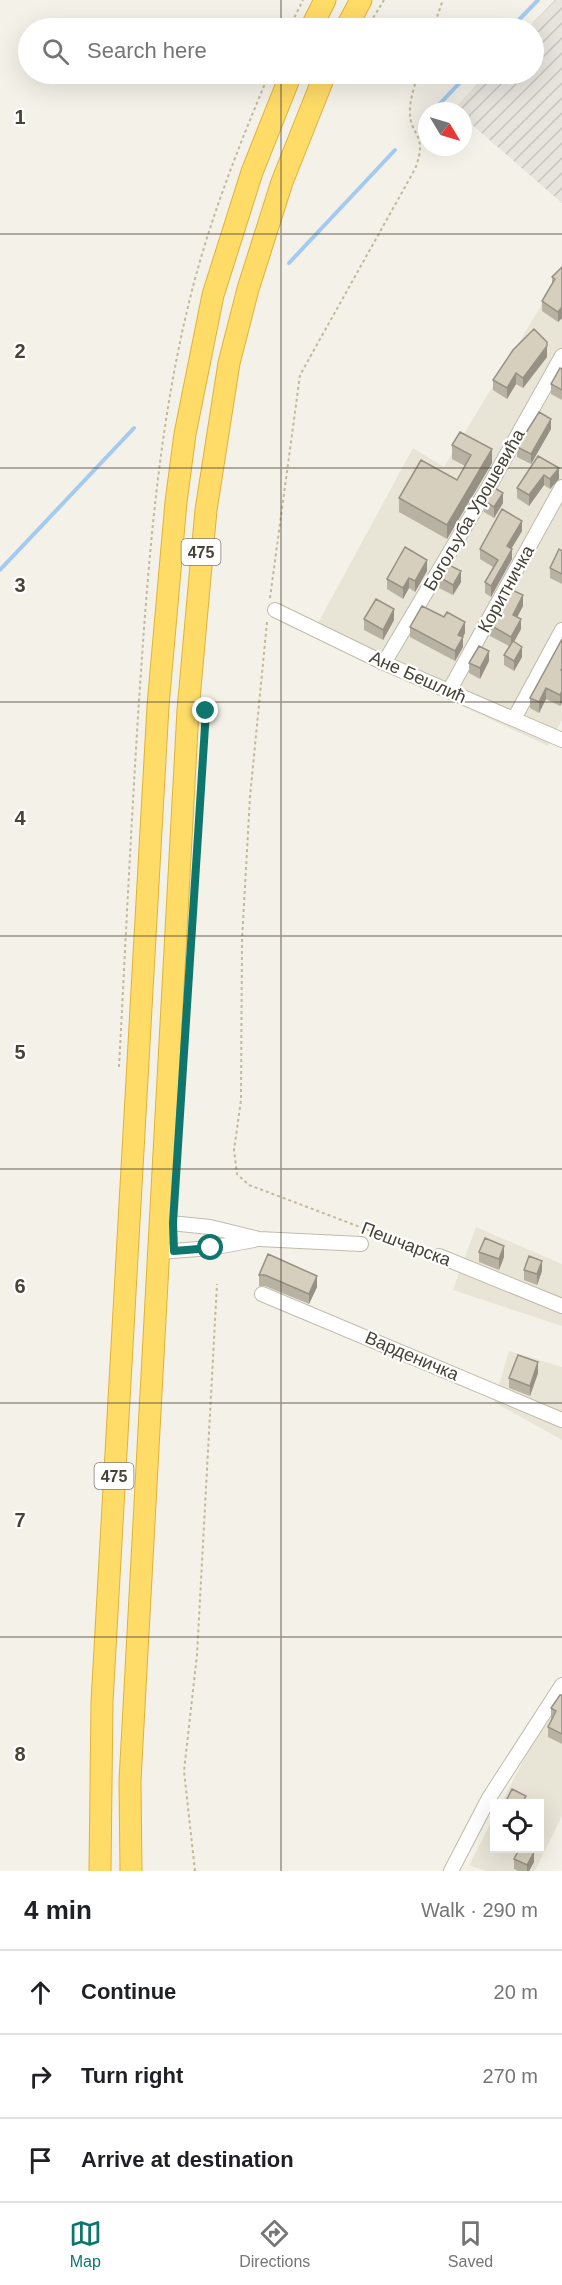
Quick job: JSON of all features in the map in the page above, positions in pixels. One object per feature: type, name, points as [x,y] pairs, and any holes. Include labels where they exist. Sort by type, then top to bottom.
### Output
[{"type":"highway","points":[[315,18],[325,0]]},
{"type":"highway","points":[[351,18],[361,0]]},
{"type":"highway","name":"475","points":[[100,1871],[103,1679],[158,706],[173,524],[185,435],[213,295],[252,172],[287,84]]},
{"type":"highway","name":"475","points":[[131,1871],[130,1781],[194,628],[214,444],[229,363],[263,237],[306,116],[320,84]]},
{"type":"street","name":"Богољуба Урошевића","points":[[384,663],[562,356]]},
{"type":"street","name":"Коритничка","points":[[449,691],[562,487]]},
{"type":"street","name":"Ане Бешлић","points":[[275,610],[384,663],[562,740]]},
{"type":"street","points":[[514,719],[562,630]]},
{"type":"street","points":[[160,1222],[210,1227],[259,1239],[361,1244]]},
{"type":"street","points":[[159,1252],[211,1248],[259,1239]]},
{"type":"street","name":"Пешчарска","points":[[438,1256],[562,1306]]},
{"type":"street","name":"Варденичка","points":[[262,1294],[562,1420]]},
{"type":"street","points":[[451,1871],[494,1789],[562,1685]]},
{"type":"path","points":[[294,18],[303,0]]},
{"type":"path","points":[[373,18],[384,0]]},
{"type":"path","points":[[437,18],[443,0]]},
{"type":"path","name":"Пешчарска","points":[[249,1185],[438,1256]]},
{"type":"path","points":[[195,1871],[184,1771],[197,1655],[217,1284]]},
{"type":"shaded area","points":[[555,0],[562,0],[562,203],[472,125],[472,102],[460,102],[477,84],[544,84],[544,18],[538,18]]},
{"type":"shaded area","points":[[562,271],[562,720],[548,746],[311,636],[413,448],[444,467]]},
{"type":"shaded area","points":[[476,1227],[562,1264],[562,1326],[453,1290]]},
{"type":"shaded area","points":[[509,1351],[562,1367],[562,1440],[494,1402]]},
{"type":"shaded area","points":[[562,1701],[562,1816],[544,1853],[544,1799],[503,1799],[538,1733]]},
{"type":"shaded area","points":[[490,1825],[490,1853],[544,1853],[535,1871],[486,1871],[469,1865]]},
{"type":"building","points":[[562,267],[562,307],[558,312],[542,301],[555,279],[552,277]]},
{"type":"building","points":[[534,329],[547,342],[547,346],[523,378],[516,373],[507,388],[493,380],[513,350]]},
{"type":"building","points":[[560,368],[562,369],[562,390],[551,384]]},
{"type":"building","points":[[539,412],[551,419],[531,454],[517,447]]},
{"type":"building","points":[[460,432],[492,449],[447,525],[399,498],[421,460],[457,480],[471,455],[452,445]]},
{"type":"building","points":[[538,456],[559,468],[550,479],[544,475],[529,495],[517,488]]},
{"type":"building","points":[[493,487],[503,493],[494,507],[484,501]]},
{"type":"building","points":[[502,509],[522,521],[507,546],[512,549],[491,586],[485,582],[498,560],[480,549]]},
{"type":"building","points":[[405,547],[427,560],[415,581],[409,578],[403,588],[387,579]]},
{"type":"building","points":[[559,549],[562,551],[562,574],[550,568]]},
{"type":"building","points":[[447,564],[461,571],[453,585],[439,577]]},
{"type":"building","points":[[510,589],[523,595],[513,615],[521,619],[511,637],[490,625]]},
{"type":"building","points":[[376,599],[394,609],[383,630],[364,619]]},
{"type":"building","points":[[422,606],[444,617],[447,612],[465,622],[458,635],[463,637],[455,651],[410,627]]},
{"type":"building","points":[[562,639],[562,691],[560,695],[546,688],[539,702],[530,698]]},
{"type":"building","points":[[513,641],[522,647],[514,661],[504,655]]},
{"type":"building","points":[[479,646],[489,651],[480,668],[469,663]]},
{"type":"building","points":[[485,1238],[504,1246],[499,1259],[479,1252]]},
{"type":"building","points":[[268,1254],[317,1276],[309,1294],[265,1275],[259,1275]]},
{"type":"building","points":[[529,1256],[542,1261],[537,1274],[524,1270]]},
{"type":"building","points":[[518,1355],[538,1362],[530,1386],[509,1378]]},
{"type":"building","points":[[562,1695],[562,1734],[548,1727],[556,1711],[551,1708]]},
{"type":"building","points":[[512,1789],[526,1796],[524,1799],[507,1799]]},
{"type":"building","points":[[517,1853],[533,1853],[527,1865],[514,1859]]},
{"type":"waterway","points":[[521,18],[538,0]]},
{"type":"waterway","points":[[442,102],[459,84]]},
{"type":"waterway","points":[[289,263],[395,150]]},
{"type":"waterway","points":[[0,570],[134,428]]},
{"type":"route","points":[[206,711],[173,1223],[174,1251],[211,1248]]}]
